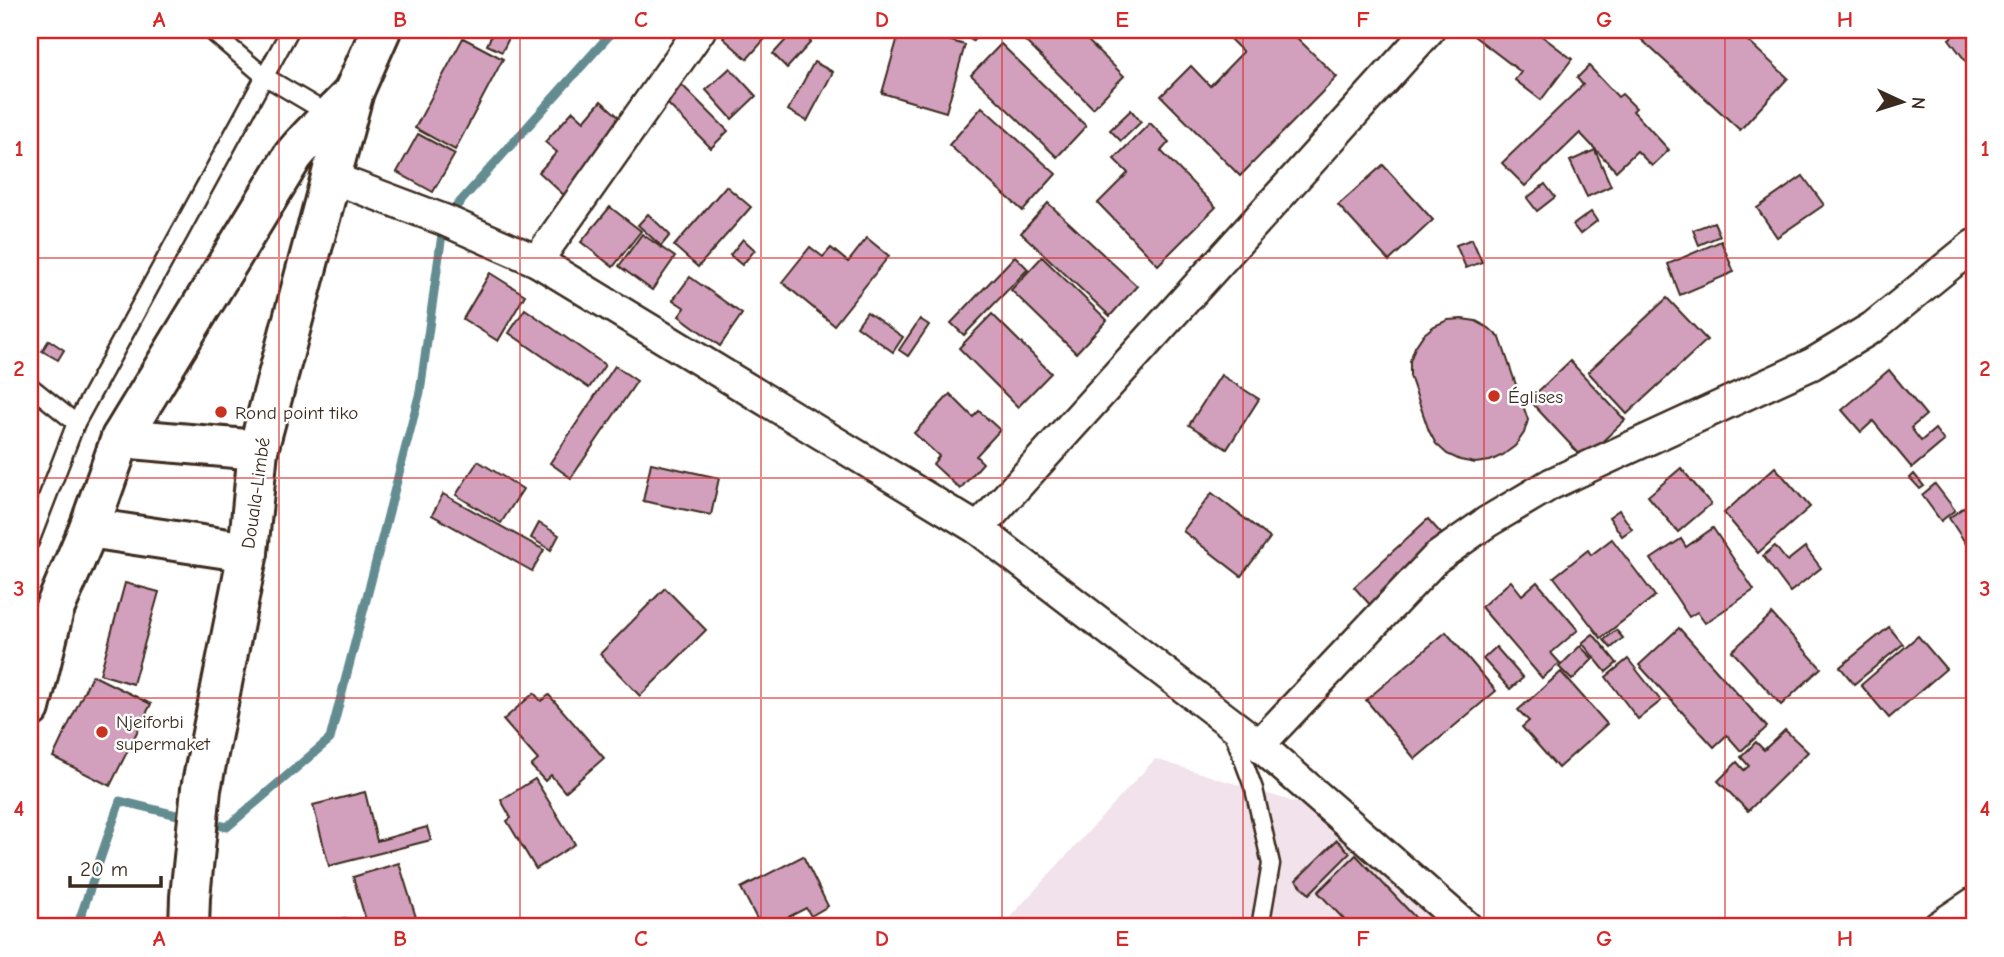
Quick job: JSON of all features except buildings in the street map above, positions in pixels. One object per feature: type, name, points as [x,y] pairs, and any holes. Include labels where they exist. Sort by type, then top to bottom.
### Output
[{"type":"main road","name":"Douala-Limbé","points":[[190,912],[201,789],[248,552],[258,450],[330,177],[343,104],[381,30]]},
{"type":"main road","points":[[30,708],[54,610],[89,528],[121,438],[293,156],[308,136],[343,104]]},
{"type":"main road","points":[[121,438],[258,450]]},
{"type":"main road","points":[[89,528],[248,552]]},
{"type":"street","points":[[537,261],[700,30]]},
{"type":"street","points":[[978,529],[1429,30]]},
{"type":"street","points":[[330,177],[444,220],[537,261],[978,529],[1259,745],[1467,927]]},
{"type":"street","points":[[1259,745],[1436,558],[1487,522],[1551,484],[1812,364],[1873,327],[1974,245]]},
{"type":"street","points":[[1938,927],[1974,902]]},
{"type":"lane","points":[[210,30],[264,76],[343,104]]},
{"type":"lane","points":[[30,542],[76,423],[290,30]]},
{"type":"lane","points":[[30,386],[76,423]]},
{"type":"lane","points":[[1230,723],[1254,789],[1271,864],[1260,927]]},
{"type":"shaded area","points":[[1155,759],[1336,815],[1444,927],[1001,927]]},
{"type":"waterway","points":[[206,822],[227,827],[330,739],[420,392],[444,220],[614,30]]},
{"type":"waterway","points":[[77,927],[120,801],[189,818]]},
{"type":"place","name":"Églises","points":[[1494,396]]},
{"type":"place","name":"Rond point tiko","points":[[221,412]]},
{"type":"place","name":"Njeiforbi supermaket","points":[[102,732]]}]
